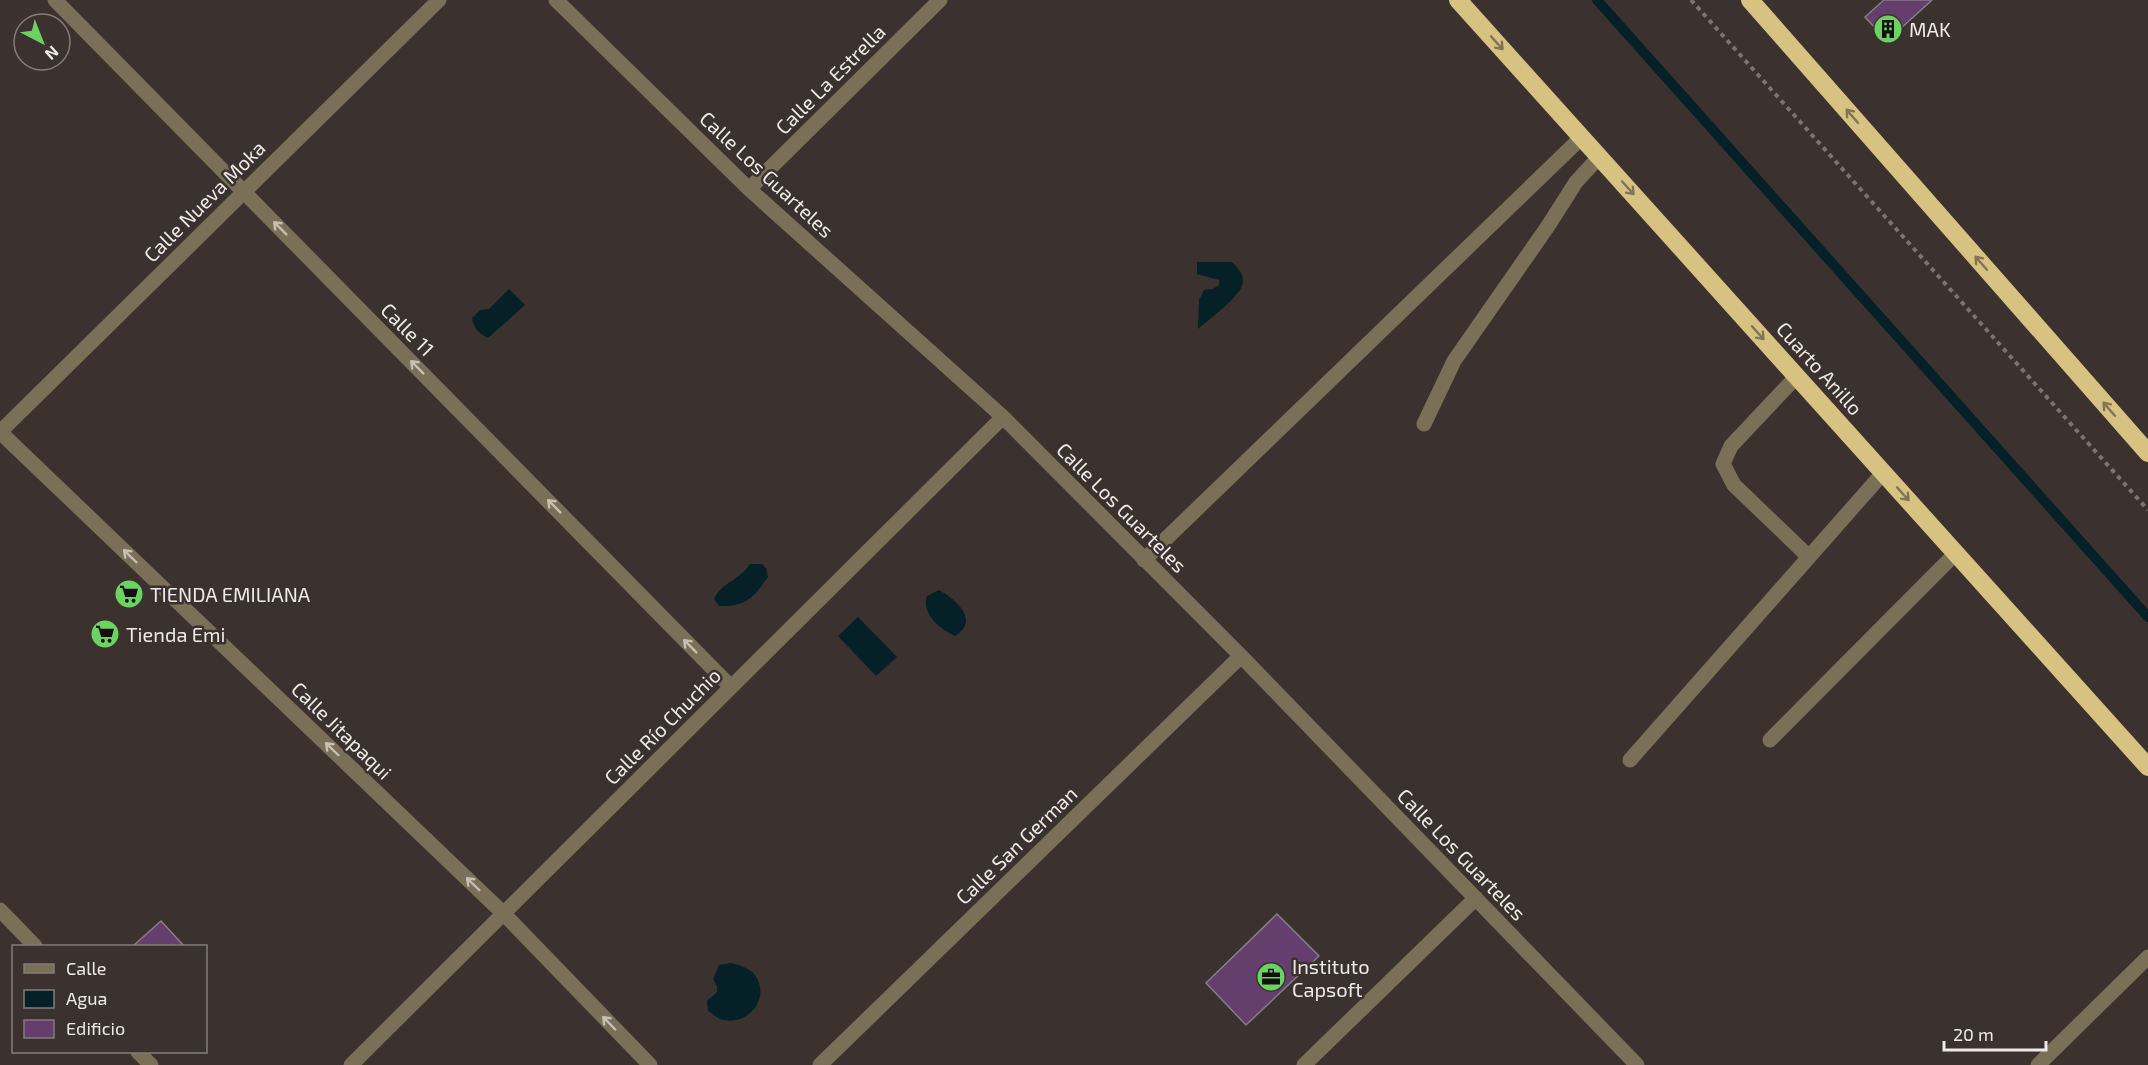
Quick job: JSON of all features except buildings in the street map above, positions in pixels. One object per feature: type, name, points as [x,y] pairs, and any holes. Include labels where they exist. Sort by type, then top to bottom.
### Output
[{"type":"highway","name":"Cuarto Anillo","points":[[1458,0],[2148,767]]},
{"type":"highway","points":[[1750,0],[2148,453]]},
{"type":"street","name":"Calle 11","points":[[55,0],[731,687]]},
{"type":"street","name":"Calle Nueva Moka","points":[[0,432],[439,0]]},
{"type":"street","name":"Calle Los Guarteles","points":[[555,0],[749,189],[1003,417],[1241,656],[1637,1065]]},
{"type":"street","name":"Calle La Estrella","points":[[749,189],[940,0]]},
{"type":"street","points":[[1144,560],[1582,137]]},
{"type":"street","points":[[1424,424],[1454,361],[1576,182],[1600,156]]},
{"type":"street","points":[[1797,376],[1731,446],[1723,464],[1734,485],[1809,557]]},
{"type":"street","name":"Calle Río Chuchio","points":[[351,1065],[1003,417]]},
{"type":"street","name":"Calle Jitapaqui","points":[[0,432],[504,914],[650,1065]]},
{"type":"street","points":[[1630,760],[1884,472]]},
{"type":"street","points":[[1770,740],[1956,553]]},
{"type":"street","name":"Calle San German","points":[[820,1065],[1241,656]]},
{"type":"street","points":[[1304,1065],[1476,898]]},
{"type":"street","points":[[0,910],[34,945]]},
{"type":"street","points":[[2038,1065],[2148,957]]},
{"type":"street","points":[[139,1053],[151,1065]]},
{"type":"path","points":[[1691,0],[2148,510]]},
{"type":"water","points":[[1197,262],[1232,262],[1240,271],[1243,279],[1237,294],[1198,329],[1199,300],[1204,290],[1213,289],[1219,285],[1219,280],[1197,274]]},
{"type":"water","points":[[509,289],[525,305],[488,338],[477,330],[472,318],[480,310],[489,309]]},
{"type":"water","points":[[750,564],[762,564],[766,568],[768,577],[763,584],[753,596],[742,603],[719,606],[714,599],[717,593]]},
{"type":"water","points":[[939,590],[959,605],[966,617],[966,624],[955,636],[938,625],[929,615],[927,596]]},
{"type":"water","points":[[858,617],[897,657],[876,676],[838,636]]},
{"type":"water","points":[[731,963],[744,967],[755,975],[760,993],[754,1009],[739,1019],[730,1021],[720,1019],[708,1011],[707,1001],[717,992],[713,979],[719,965]]},
{"type":"waterway","points":[[1597,0],[2148,617]]},
{"type":"place","name":"MAK","points":[[1888,29]]},
{"type":"place","name":"TIENDA EMILIANA","points":[[129,594]]},
{"type":"place","name":"Tienda Emi","points":[[105,634]]},
{"type":"place","name":"Instituto Capsoft","points":[[1271,977]]}]
